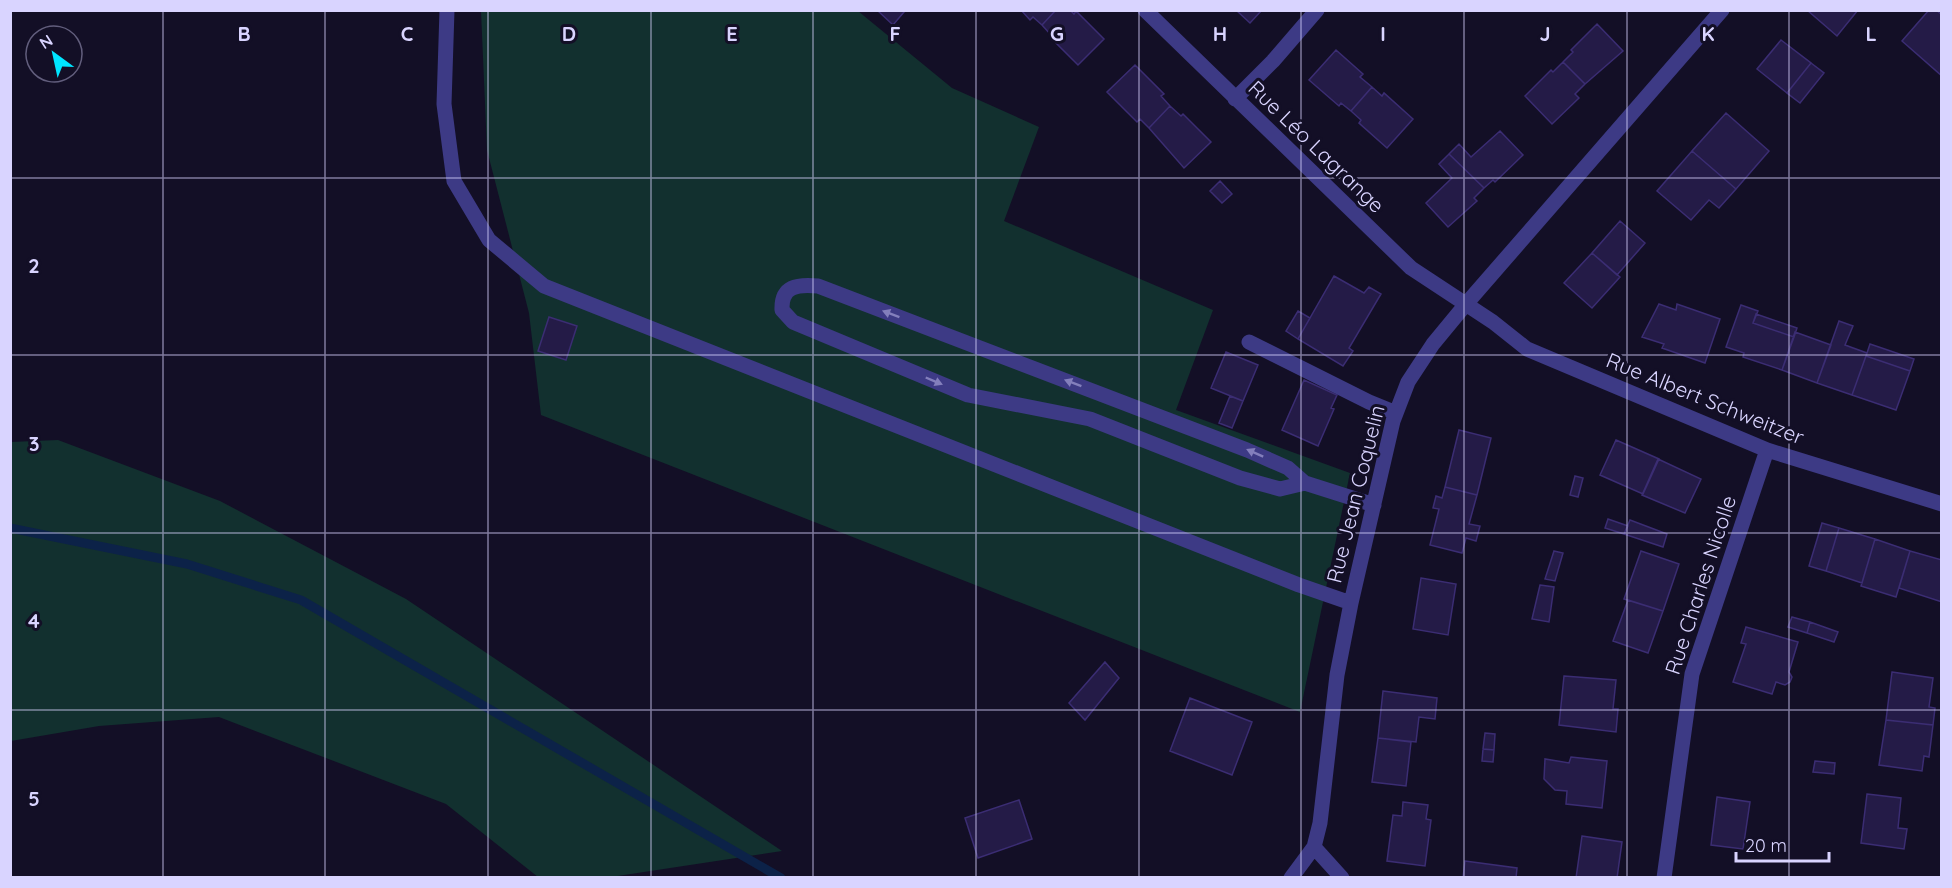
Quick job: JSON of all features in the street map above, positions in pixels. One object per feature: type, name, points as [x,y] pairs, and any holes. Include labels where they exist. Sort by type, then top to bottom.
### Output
[{"type":"street","points":[[447,10],[444,104],[454,181],[489,240],[544,286],[1351,603]]},
{"type":"street","name":"Rue Léo Lagrange","points":[[1145,10],[1411,268],[1466,304]]},
{"type":"street","points":[[1235,99],[1273,61],[1317,10]]},
{"type":"street","name":"Rue Jean Coquelin","points":[[1291,878],[1314,848],[1320,823],[1337,675],[1351,603],[1396,413],[1408,382],[1433,344],[1466,304],[1722,10]]},
{"type":"street","points":[[1305,483],[1280,489],[1240,478],[1090,419],[968,395],[793,322],[782,310],[782,300],[787,292],[800,284],[818,286],[1247,450],[1288,468],[1305,483],[1374,505]]},
{"type":"street","name":"Rue Albert Schweitzer","points":[[1466,304],[1527,349],[1767,450],[1941,504]]},
{"type":"street","points":[[1249,342],[1369,402],[1396,413]]},
{"type":"street","name":"Rue Charles Nicolle","points":[[1664,878],[1692,674],[1767,450]]},
{"type":"street","points":[[1314,848],[1342,878]]},
{"type":"green space","points":[[481,11],[858,11],[952,88],[1039,127],[1004,221],[1213,310],[1176,410],[1350,473],[1300,712],[541,415],[529,313],[487,150]]},
{"type":"green space","points":[[58,440],[220,501],[406,599],[782,851],[611,877],[538,877],[446,804],[219,717],[99,726],[11,741],[11,442]]},
{"type":"building","points":[[877,10],[902,10],[904,12],[893,25]]},
{"type":"building","points":[[1021,10],[1056,10],[1042,25],[1033,17],[1030,20]]},
{"type":"building","points":[[1056,10],[1070,10],[1074,14],[1076,11],[1104,39],[1078,65],[1050,37],[1051,35],[1042,25]]},
{"type":"building","points":[[1236,10],[1262,10],[1250,23]]},
{"type":"building","points":[[1807,10],[1858,10],[1837,36]]},
{"type":"building","points":[[1929,10],[1936,10],[1942,15],[1942,76],[1902,41]]},
{"type":"building","points":[[1597,24],[1623,51],[1585,84],[1563,62],[1573,52],[1571,50]]},
{"type":"building","points":[[1781,40],[1811,63],[1787,93],[1757,69]]},
{"type":"building","points":[[1336,50],[1363,74],[1360,77],[1372,87],[1351,111],[1341,103],[1339,106],[1309,80]]},
{"type":"building","points":[[1563,62],[1585,84],[1575,94],[1579,98],[1552,124],[1525,96],[1551,70],[1553,72]]},
{"type":"building","points":[[1811,63],[1824,73],[1800,103],[1787,93]]},
{"type":"building","points":[[1135,65],[1164,94],[1161,96],[1170,106],[1149,128],[1140,119],[1137,122],[1107,92]]},
{"type":"building","points":[[1372,87],[1382,96],[1384,93],[1413,119],[1387,148],[1359,123],[1361,120],[1351,111]]},
{"type":"building","points":[[1170,106],[1181,116],[1183,114],[1211,142],[1184,168],[1149,128]]},
{"type":"building","points":[[1726,113],[1769,151],[1736,189],[1692,151]]},
{"type":"building","points":[[1500,131],[1523,155],[1495,182],[1493,180],[1484,188],[1449,154],[1459,144],[1471,157]]},
{"type":"building","points":[[1692,151],[1736,189],[1719,208],[1709,200],[1691,220],[1657,191]]},
{"type":"building","points":[[1449,154],[1484,188],[1474,198],[1477,201],[1448,227],[1426,203],[1452,178],[1439,164]]},
{"type":"building","points":[[1220,181],[1232,194],[1222,203],[1210,191]]},
{"type":"building","points":[[1620,221],[1645,243],[1617,275],[1592,253]]},
{"type":"building","points":[[1592,253],[1620,277],[1592,308],[1564,283]]},
{"type":"building","points":[[1334,276],[1364,293],[1369,287],[1381,294],[1349,348],[1353,351],[1343,366],[1298,339]]},
{"type":"building","points":[[1659,304],[1676,310],[1677,304],[1720,319],[1705,363],[1662,348],[1664,344],[1642,337]]},
{"type":"building","points":[[1741,305],[1758,311],[1753,323],[1794,337],[1782,370],[1743,357],[1744,353],[1726,347]]},
{"type":"building","points":[[1298,311],[1310,318],[1298,339],[1286,331]]},
{"type":"building","points":[[1756,314],[1797,328],[1794,337],[1753,323]]},
{"type":"building","points":[[549,317],[577,326],[566,360],[538,351]]},
{"type":"building","points":[[1839,321],[1853,326],[1845,345],[1867,353],[1852,395],[1817,383]]},
{"type":"building","points":[[1795,332],[1831,345],[1817,383],[1782,370]]},
{"type":"building","points":[[1870,344],[1914,359],[1910,371],[1866,356]]},
{"type":"building","points":[[1226,352],[1258,365],[1243,401],[1211,388]]},
{"type":"building","points":[[1866,356],[1910,371],[1896,410],[1852,395]]},
{"type":"building","points":[[1304,380],[1337,395],[1331,408],[1334,409],[1318,446],[1282,430]]},
{"type":"building","points":[[1230,396],[1243,401],[1232,428],[1219,423]]},
{"type":"building","points":[[1459,430],[1491,438],[1477,495],[1445,487]]},
{"type":"building","points":[[1616,440],[1659,459],[1643,494],[1600,475]]},
{"type":"building","points":[[1658,459],[1701,479],[1685,513],[1642,495]]},
{"type":"building","points":[[1575,476],[1583,478],[1578,497],[1570,495]]},
{"type":"building","points":[[1445,487],[1477,495],[1469,524],[1480,526],[1476,541],[1466,538],[1462,553],[1430,545],[1439,509],[1433,508],[1436,496],[1442,498]]},
{"type":"building","points":[[1608,519],[1628,526],[1624,534],[1605,528]]},
{"type":"building","points":[[1630,520],[1667,534],[1663,547],[1624,534]]},
{"type":"building","points":[[1822,523],[1839,528],[1826,571],[1809,566]]},
{"type":"building","points":[[1839,528],[1875,539],[1862,583],[1826,571]]},
{"type":"building","points":[[1875,539],[1910,551],[1896,597],[1861,586]]},
{"type":"building","points":[[1554,551],[1563,553],[1555,581],[1545,579]]},
{"type":"building","points":[[1641,551],[1679,564],[1663,611],[1624,599]]},
{"type":"building","points":[[1910,551],[1942,560],[1942,602],[1899,588]]},
{"type":"building","points":[[1421,578],[1456,584],[1448,635],[1413,629]]},
{"type":"building","points":[[1540,585],[1554,587],[1549,622],[1532,619]]},
{"type":"building","points":[[1628,600],[1663,611],[1648,653],[1613,641]]},
{"type":"building","points":[[1792,617],[1810,622],[1807,633],[1788,627]]},
{"type":"building","points":[[1810,622],[1838,632],[1834,642],[1807,633]]},
{"type":"building","points":[[1746,627],[1798,642],[1789,672],[1792,677],[1790,682],[1785,685],[1776,682],[1772,694],[1733,682],[1746,644],[1741,643]]},
{"type":"building","points":[[1105,662],[1119,678],[1085,720],[1069,703]]},
{"type":"building","points":[[1892,672],[1933,678],[1929,707],[1935,708],[1933,725],[1886,720]]},
{"type":"building","points":[[1564,676],[1616,680],[1613,709],[1618,709],[1616,732],[1559,725]]},
{"type":"building","points":[[1383,691],[1437,698],[1435,719],[1419,717],[1416,742],[1378,738]]},
{"type":"building","points":[[1190,698],[1252,722],[1232,775],[1170,751]]},
{"type":"building","points":[[1886,720],[1933,725],[1929,757],[1924,756],[1922,771],[1879,765]]},
{"type":"building","points":[[1485,733],[1495,734],[1494,750],[1483,749]]},
{"type":"building","points":[[1378,738],[1411,742],[1406,786],[1372,782]]},
{"type":"building","points":[[1483,749],[1494,750],[1493,762],[1482,761]]},
{"type":"building","points":[[1571,757],[1607,761],[1602,808],[1566,804],[1567,791],[1555,790],[1544,779],[1545,759],[1569,763]]},
{"type":"building","points":[[1815,761],[1835,763],[1834,774],[1813,772]]},
{"type":"building","points":[[1867,794],[1901,798],[1898,828],[1907,829],[1904,849],[1861,843]]},
{"type":"building","points":[[1717,797],[1750,802],[1743,849],[1711,845]]},
{"type":"building","points":[[1019,800],[1032,839],[978,858],[965,818]]},
{"type":"building","points":[[1403,802],[1428,805],[1426,819],[1431,820],[1425,866],[1387,861],[1393,815],[1402,816]]},
{"type":"building","points":[[1582,836],[1622,842],[1617,878],[1576,878]]},
{"type":"building","points":[[1465,861],[1517,868],[1516,878],[1463,878]]},
{"type":"waterway","points":[[10,528],[187,564],[301,600],[781,878]]}]
